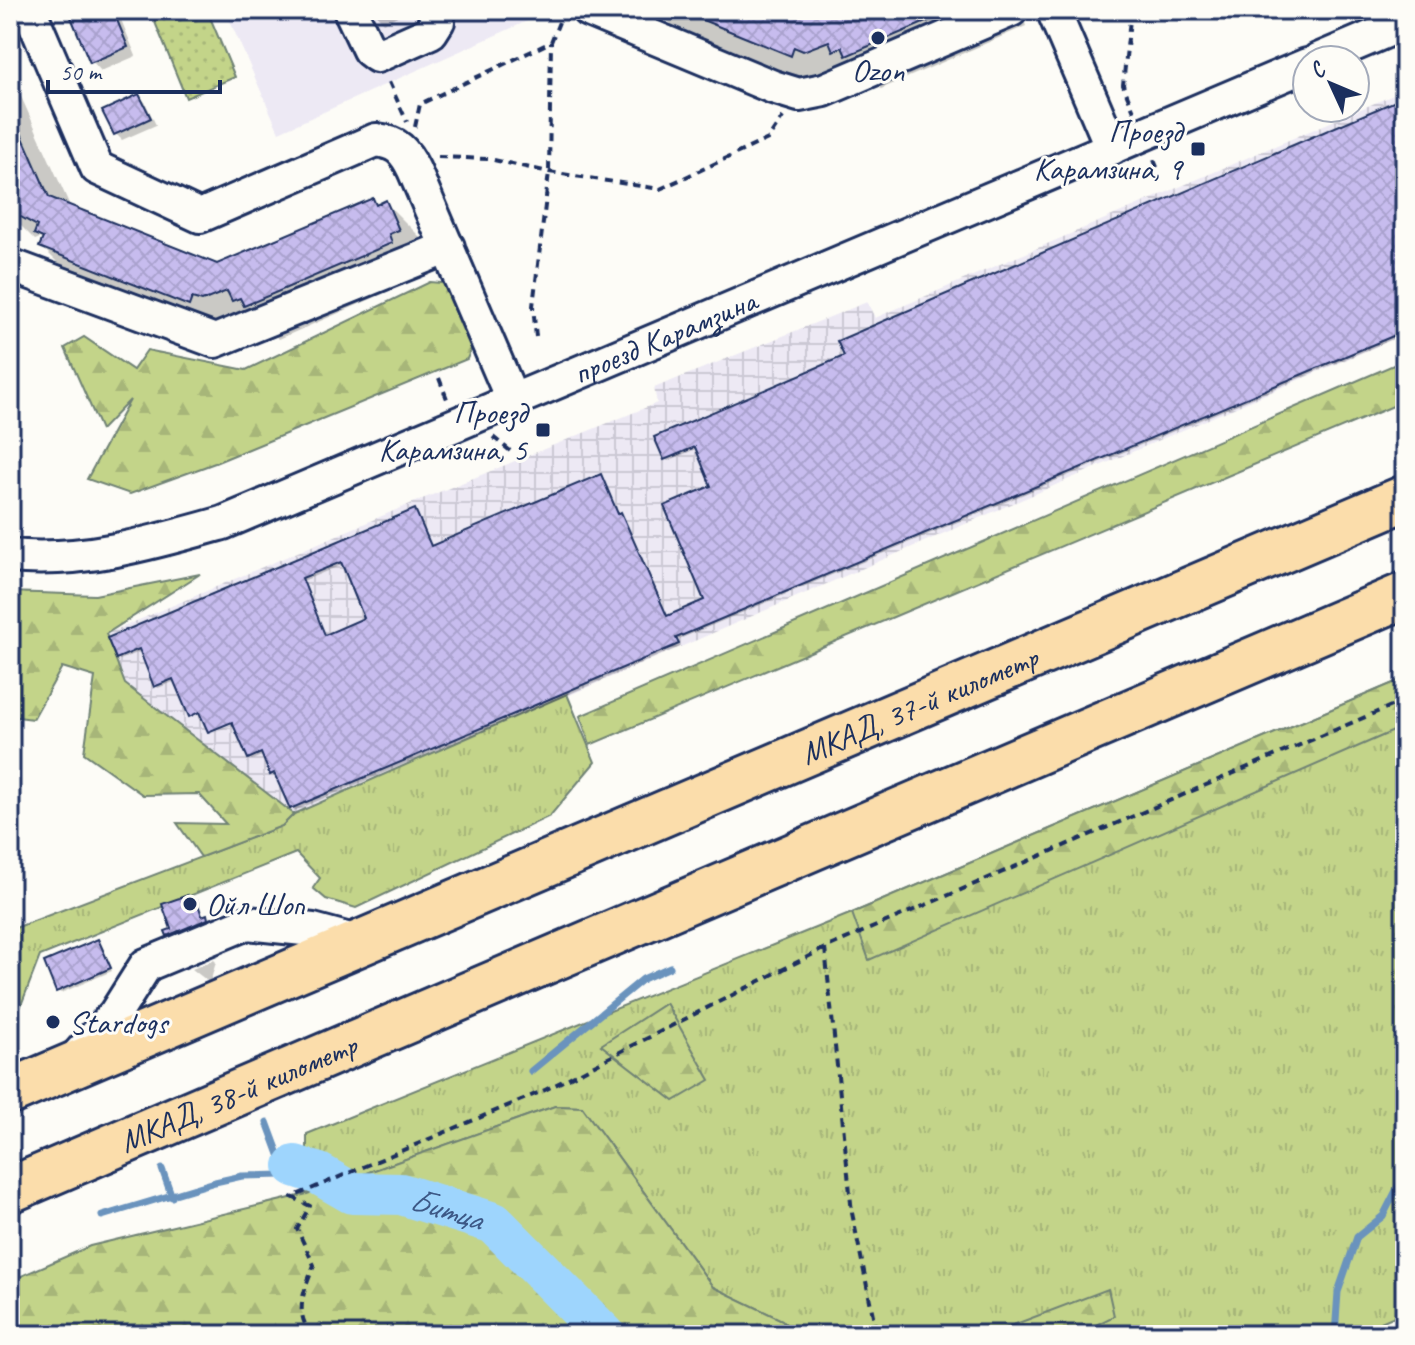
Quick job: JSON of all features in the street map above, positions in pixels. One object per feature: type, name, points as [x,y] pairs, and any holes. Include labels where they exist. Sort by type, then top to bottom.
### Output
[{"type":"highway","name":"МКАД, 37-й километр","points":[[361,943],[1405,498]]},
{"type":"highway","name":"МКАД, 38-й километр","points":[[10,1190],[1405,595]]},
{"type":"highway","points":[[10,1092],[361,943]]},
{"type":"street","points":[[350,10],[369,50],[377,56],[431,32],[438,21],[434,10]]},
{"type":"street","points":[[588,10],[799,95],[824,90],[1011,10]]},
{"type":"street","points":[[1053,10],[1112,148]]},
{"type":"street","points":[[32,16],[97,168],[200,216],[376,140],[390,142],[407,156],[513,401]]},
{"type":"street","points":[[1356,44],[1405,23]]},
{"type":"street","name":"проезд Карамзина","points":[[10,556],[84,557],[147,545],[223,523],[1291,72]]},
{"type":"street","points":[[10,265],[215,341],[448,247]]},
{"type":"street","points":[[67,1068],[115,1014],[146,965],[247,923],[313,930],[361,943]]},
{"type":"path","points":[[536,337],[533,306],[549,172],[551,42],[564,10]]},
{"type":"path","points":[[1123,85],[1131,10]]},
{"type":"path","points":[[551,42],[420,104],[407,156],[489,159],[549,172],[660,189],[768,139],[799,95]]},
{"type":"path","points":[[313,1335],[305,1327],[300,1302],[314,1265],[297,1229],[310,1206],[292,1197],[545,1090],[825,948],[1405,700]]},
{"type":"path","points":[[825,948],[852,1213],[877,1335]]},
{"type":"shaded area","points":[[225,10],[530,10],[534,18],[279,132]]},
{"type":"shaded area","points":[[1405,90],[1405,334],[294,814],[125,684],[106,634],[657,403],[654,388],[867,302],[875,318],[1326,124],[1371,124],[1371,105]]},
{"type":"green space","points":[[150,10],[207,10],[235,77],[186,98]]},
{"type":"green space","points":[[430,282],[451,284],[475,340],[467,359],[215,463],[130,494],[87,479],[130,400],[101,430],[65,348],[84,337],[133,370],[147,350],[246,370]]},
{"type":"green space","points":[[1405,360],[1405,401],[590,745],[580,716]]},
{"type":"green space","points":[[200,574],[106,634],[125,684],[294,814],[282,826],[201,857],[177,823],[226,824],[199,794],[143,795],[84,753],[95,677],[62,667],[33,719],[10,716],[10,592],[95,595]]},
{"type":"green space","points":[[1405,678],[1405,1315],[1397,1315],[1351,1335],[795,1335],[782,1320],[713,1287],[582,1107],[555,1106],[307,1194],[307,1134],[852,913]]},
{"type":"green space","points":[[1405,678],[1405,726],[869,960],[852,913]]},
{"type":"green space","points":[[567,694],[595,762],[550,816],[356,908],[326,899],[313,888],[320,878],[296,853],[40,956],[10,1034],[10,930],[282,826],[294,814]]},
{"type":"green space","points":[[666,1003],[710,1080],[674,1101],[601,1045]]},
{"type":"green space","points":[[555,1106],[582,1107],[713,1287],[782,1320],[795,1335],[10,1335],[10,1281],[90,1246],[307,1194]]},
{"type":"green space","points":[[1108,1289],[1114,1316],[1076,1335],[987,1335]]},
{"type":"building","points":[[68,10],[113,10],[128,47],[90,63]]},
{"type":"building","points":[[678,10],[808,10],[819,14],[828,10],[954,10],[846,56],[842,47],[833,51],[829,41],[803,51],[794,47],[791,56]]},
{"type":"building","points":[[139,94],[151,118],[114,135],[102,111]]},
{"type":"building","points":[[1405,97],[1405,331],[676,638],[679,644],[290,809],[261,753],[248,759],[232,722],[208,732],[199,712],[189,717],[173,679],[154,687],[139,649],[116,659],[107,638],[415,509],[431,546],[601,474],[667,616],[704,600],[664,506],[711,486],[695,447],[664,460],[654,437],[844,356],[837,341],[1342,124],[1371,124],[1371,112]],"holes":[[[341,562],[364,618],[325,635],[302,578]]]},
{"type":"building","points":[[10,108],[49,197],[217,264],[373,198],[376,205],[386,200],[399,230],[389,234],[392,243],[244,306],[240,298],[232,301],[227,291],[202,301],[192,298],[189,306],[39,247],[43,238],[34,234],[37,226],[10,211]]},
{"type":"building","points":[[188,895],[191,903],[197,901],[202,916],[207,914],[208,919],[167,936],[165,931],[171,929],[162,904]]},
{"type":"building","points":[[98,939],[111,968],[56,992],[44,962]]},
{"type":"waterway","points":[[531,1071],[643,979],[670,967]]},
{"type":"waterway","name":"Битца","points":[[267,1122],[287,1176]]},
{"type":"waterway","name":"Битца","points":[[295,1166],[319,1174],[352,1193],[401,1194],[494,1223],[605,1335]]},
{"type":"waterway","points":[[162,1169],[172,1197]]},
{"type":"waterway","points":[[1335,1335],[1338,1292],[1357,1237],[1383,1216],[1405,1173]]},
{"type":"waterway","points":[[102,1216],[242,1176],[319,1174]]},
{"type":"place","name":"Ozon","points":[[878,38]]},
{"type":"place","name":"Проезд Карамзина, 9","points":[[1198,149]]},
{"type":"place","name":"Проезд Карамзина, 5","points":[[543,430]]},
{"type":"place","name":"Ойл Шоп","points":[[190,904]]},
{"type":"place","name":"Stardogs","points":[[53,1022]]}]
